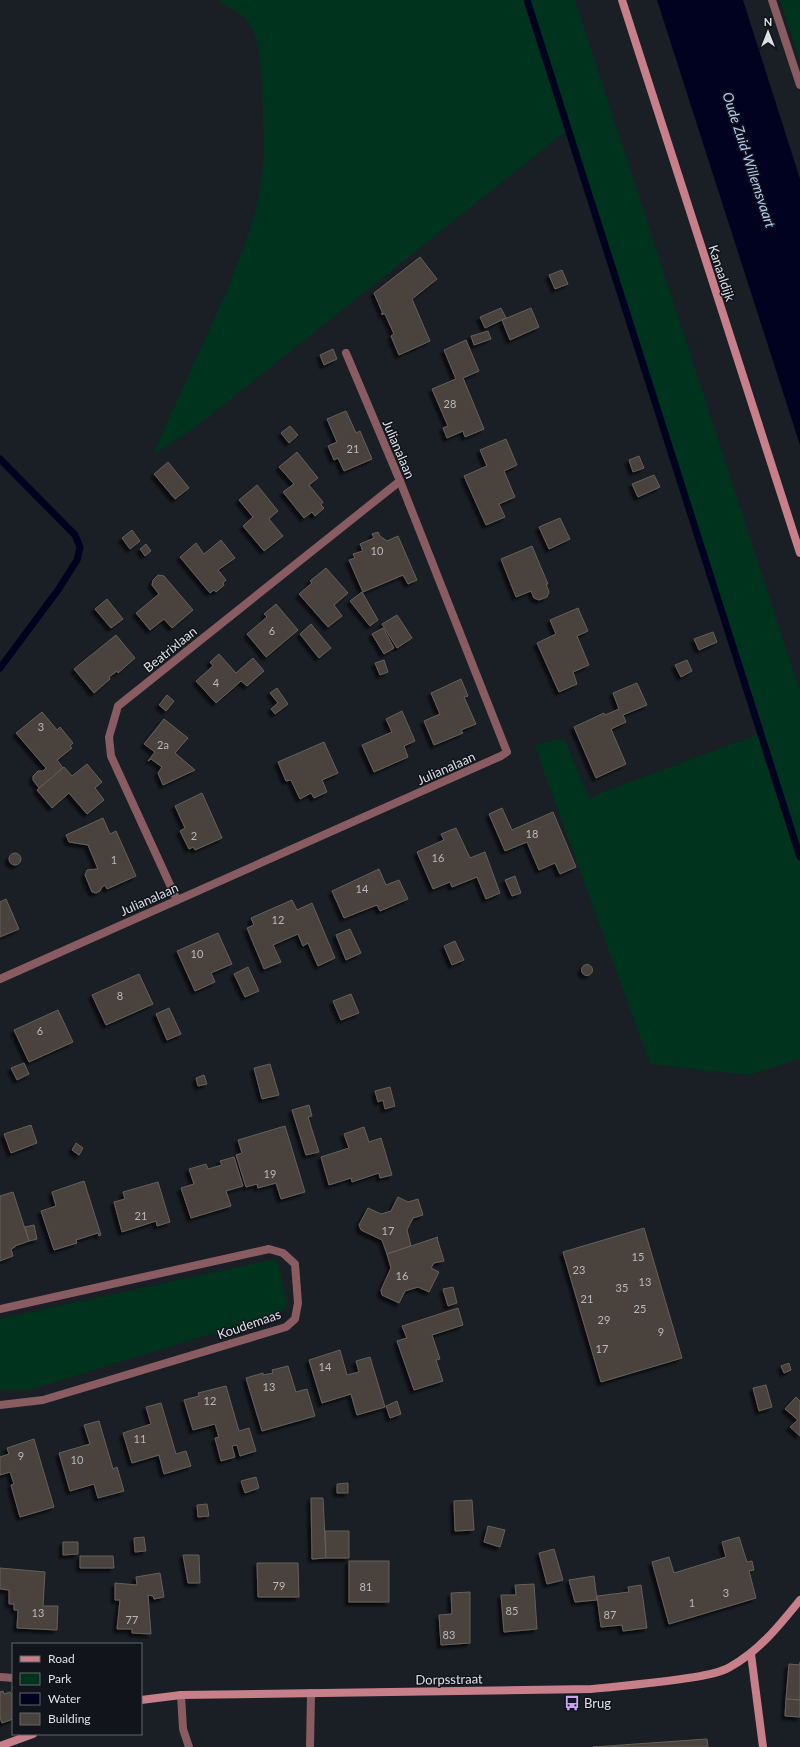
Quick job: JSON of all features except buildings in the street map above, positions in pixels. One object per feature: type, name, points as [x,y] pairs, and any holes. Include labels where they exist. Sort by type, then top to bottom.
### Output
[{"type":"street","name":"Kanaaldijk","points":[[622,0],[800,553]]},
{"type":"street","points":[[772,0],[800,85]]},
{"type":"street","name":"Julianalaan","points":[[0,979],[507,752],[400,481],[346,353]]},
{"type":"street","name":"Beatrixlaan","points":[[177,900],[111,756],[109,737],[118,706],[400,481]]},
{"type":"street","name":"Koudemaas","points":[[0,1309],[269,1249],[283,1253],[295,1264],[298,1303],[295,1319],[286,1327],[43,1400],[0,1405]]},
{"type":"street","name":"Dorpsstraat","points":[[142,1700],[181,1695],[591,1689],[655,1683],[698,1676],[728,1668],[751,1654],[771,1636],[800,1600]]},
{"type":"street","points":[[751,1654],[763,1747]]},
{"type":"street","points":[[0,1677],[12,1678]]},
{"type":"street","points":[[310,1747],[311,1693]]},
{"type":"street","points":[[181,1695],[183,1729],[189,1747]]},
{"type":"street","points":[[0,1746],[30,1735]]},
{"type":"green space","points":[[218,0],[575,0],[800,691],[800,1059],[749,1075],[650,1064],[535,747],[540,743],[562,739],[565,740],[590,800],[598,794],[764,732],[565,132],[192,430],[153,454],[229,286],[256,210],[264,159],[262,82],[257,41],[252,27],[243,16]]},
{"type":"green space","points":[[780,0],[800,0],[800,62]]},
{"type":"green space","points":[[275,1259],[278,1263],[287,1303],[286,1308],[279,1313],[30,1390],[0,1390],[0,1319]]},
{"type":"water","name":"Oude Zuid-Willemsvaart","points":[[657,0],[743,0],[800,179],[800,445]]},
{"type":"waterway","points":[[527,0],[800,857]]},
{"type":"waterway","points":[[0,459],[75,535],[80,547],[77,560],[58,590],[0,668]]},
{"type":"place","name":"Brug","points":[[572,1703]]}]
